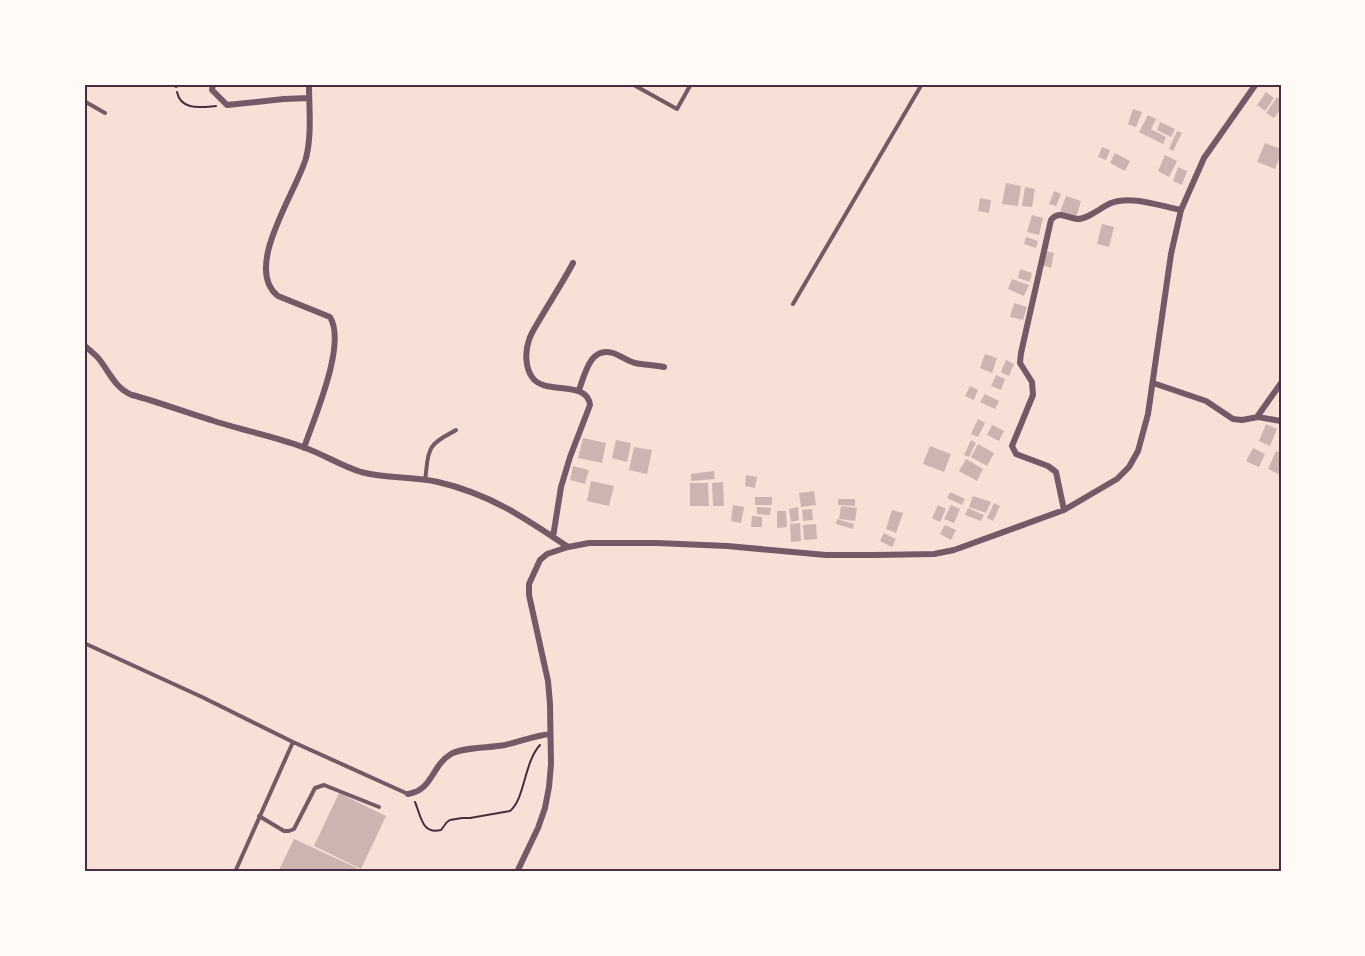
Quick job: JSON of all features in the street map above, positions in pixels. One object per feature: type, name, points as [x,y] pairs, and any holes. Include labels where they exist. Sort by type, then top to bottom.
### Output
[{"type":"street","points":[[213,84],[212,90],[227,105],[309,98]]},
{"type":"street","points":[[304,447],[333,359],[334,323],[330,317],[278,296],[272,291],[266,268],[270,241],[306,158],[309,84]]},
{"type":"street","points":[[517,872],[545,808],[551,764],[548,681],[529,595],[529,584],[540,560],[547,554],[589,543],[726,546],[826,555],[934,554],[954,550],[1064,510],[1116,479],[1129,467],[1138,451],[1148,414],[1171,254],[1181,210],[1204,158],[1256,84]]},
{"type":"street","points":[[1064,510],[1056,472],[1048,466],[1016,453],[1012,446],[1033,395],[1032,382],[1020,363],[1021,353],[1051,220],[1054,216],[1060,215],[1076,219],[1083,218],[1112,203],[1129,200],[1181,210]]},
{"type":"street","points":[[553,537],[561,487],[590,405],[588,397],[579,390],[546,386],[534,380],[530,374],[526,354],[529,339],[573,263]]},
{"type":"street","points":[[84,345],[98,357],[123,391],[211,421],[304,447],[360,472],[377,476],[425,480],[461,488],[525,517],[568,547]]},
{"type":"street","points":[[579,390],[589,364],[596,354],[604,351],[634,363],[664,367]]},
{"type":"street","points":[[1153,383],[1206,401],[1233,419],[1257,417],[1281,421]]},
{"type":"street","points":[[1257,417],[1281,383]]},
{"type":"street","points":[[408,794],[423,788],[435,770],[452,753],[506,744],[534,735],[550,737]]},
{"type":"lane","points":[[632,84],[677,109],[692,84]]},
{"type":"lane","points":[[793,304],[922,84]]},
{"type":"lane","points":[[84,101],[105,114]]},
{"type":"lane","points":[[425,480],[432,447],[456,430]]},
{"type":"lane","points":[[84,643],[408,794]]},
{"type":"lane","points":[[235,872],[293,742]]},
{"type":"lane","points":[[259,816],[284,831],[294,829],[315,788],[324,785],[379,807]]},
{"type":"path","points":[[177,85],[179,100],[184,104],[198,107],[227,105]]},
{"type":"path","points":[[408,794],[423,823],[432,831],[441,830],[450,820],[506,812],[514,808],[538,746],[550,737]]},
{"type":"building","points":[[1266,92],[1274,98],[1265,111],[1257,105]]},
{"type":"building","points":[[1277,97],[1281,100],[1281,109],[1274,118],[1266,113]]},
{"type":"building","points":[[1133,109],[1142,112],[1136,127],[1128,124]]},
{"type":"building","points":[[1148,115],[1156,119],[1151,129],[1166,137],[1163,144],[1139,132]]},
{"type":"building","points":[[1160,122],[1175,129],[1171,137],[1157,130]]},
{"type":"building","points":[[1177,131],[1182,133],[1173,151],[1169,149]]},
{"type":"building","points":[[1265,143],[1281,149],[1275,169],[1257,162]]},
{"type":"building","points":[[1102,147],[1110,150],[1106,160],[1098,157]]},
{"type":"building","points":[[1115,153],[1130,161],[1125,171],[1110,163]]},
{"type":"building","points":[[1165,155],[1177,161],[1169,177],[1158,171]]},
{"type":"building","points":[[1178,167],[1187,171],[1182,185],[1173,181]]},
{"type":"building","points":[[1006,183],[1021,186],[1018,206],[1002,204]]},
{"type":"building","points":[[1025,187],[1035,189],[1032,207],[1022,206]]},
{"type":"building","points":[[1054,191],[1061,194],[1056,206],[1049,204]]},
{"type":"building","points":[[1066,196],[1081,201],[1076,218],[1060,212]]},
{"type":"building","points":[[980,198],[991,200],[989,213],[978,211]]},
{"type":"building","points":[[1032,215],[1043,218],[1039,235],[1027,232]]},
{"type":"building","points":[[1102,224],[1114,227],[1109,247],[1097,244]]},
{"type":"building","points":[[1026,237],[1038,241],[1036,248],[1024,244]]},
{"type":"building","points":[[1046,251],[1054,253],[1051,268],[1042,265]]},
{"type":"building","points":[[1020,269],[1032,273],[1030,282],[1018,278]]},
{"type":"building","points":[[1012,279],[1029,285],[1024,296],[1008,289]]},
{"type":"building","points":[[1014,303],[1027,307],[1023,320],[1010,317]]},
{"type":"building","points":[[985,354],[997,358],[992,373],[980,368]]},
{"type":"building","points":[[1006,360],[1014,364],[1009,376],[1001,372]]},
{"type":"building","points":[[996,375],[1005,379],[1001,390],[991,386]]},
{"type":"building","points":[[970,386],[978,390],[974,400],[965,396]]},
{"type":"building","points":[[985,394],[999,401],[995,409],[980,402]]},
{"type":"building","points":[[978,419],[985,423],[978,437],[971,434]]},
{"type":"building","points":[[1266,424],[1277,429],[1270,446],[1259,441]]},
{"type":"building","points":[[992,425],[1004,431],[999,441],[987,435]]},
{"type":"building","points":[[583,438],[606,443],[602,463],[578,458]]},
{"type":"building","points":[[616,440],[631,443],[627,462],[612,458]]},
{"type":"building","points":[[971,440],[976,443],[969,457],[964,455]]},
{"type":"building","points":[[978,444],[994,453],[987,466],[971,457]]},
{"type":"building","points":[[930,446],[951,454],[944,472],[923,464]]},
{"type":"building","points":[[634,447],[652,450],[647,474],[629,470]]},
{"type":"building","points":[[1253,448],[1265,454],[1259,467],[1246,461]]},
{"type":"building","points":[[1276,451],[1281,453],[1281,475],[1268,469]]},
{"type":"building","points":[[966,459],[983,469],[977,481],[959,471]]},
{"type":"building","points":[[573,466],[589,470],[585,484],[570,480]]},
{"type":"building","points":[[714,471],[715,479],[691,481],[691,474]]},
{"type":"building","points":[[746,475],[757,477],[755,488],[745,486]]},
{"type":"building","points":[[591,481],[614,486],[609,506],[587,501]]},
{"type":"building","points":[[723,482],[724,506],[713,506],[712,483]]},
{"type":"building","points":[[690,483],[708,483],[709,506],[690,506]]},
{"type":"building","points":[[814,491],[816,505],[801,507],[799,493]]},
{"type":"building","points":[[950,492],[965,499],[962,505],[947,498]]},
{"type":"building","points":[[973,496],[991,502],[986,513],[969,507]]},
{"type":"building","points":[[755,497],[772,497],[772,505],[755,505]]},
{"type":"building","points":[[838,499],[855,499],[855,506],[838,505]]},
{"type":"building","points":[[994,503],[1000,506],[993,521],[987,518]]},
{"type":"building","points":[[733,505],[744,507],[741,523],[731,521]]},
{"type":"building","points":[[938,505],[946,509],[940,522],[932,518]]},
{"type":"building","points":[[951,505],[960,509],[954,523],[944,519]]},
{"type":"building","points":[[841,506],[857,508],[855,521],[839,519]]},
{"type":"building","points":[[757,507],[771,508],[770,515],[757,514]]},
{"type":"building","points":[[798,507],[799,520],[791,522],[789,509]]},
{"type":"building","points":[[968,508],[984,515],[981,521],[965,515]]},
{"type":"building","points":[[812,509],[813,520],[803,521],[802,510]]},
{"type":"building","points":[[892,510],[903,513],[896,533],[886,529]]},
{"type":"building","points":[[777,511],[786,511],[787,527],[777,528]]},
{"type":"building","points":[[752,516],[762,517],[762,527],[751,527]]},
{"type":"building","points":[[837,519],[854,524],[853,529],[836,524]]},
{"type":"building","points":[[800,523],[801,541],[791,542],[790,524]]},
{"type":"building","points":[[816,524],[817,539],[804,540],[803,525]]},
{"type":"building","points":[[945,525],[956,530],[951,540],[940,534]]},
{"type":"building","points":[[884,533],[896,539],[892,547],[880,541]]},
{"type":"building","points":[[339,793],[386,816],[361,869],[314,846]]},
{"type":"building","points":[[294,839],[357,868],[355,872],[278,872]]}]
